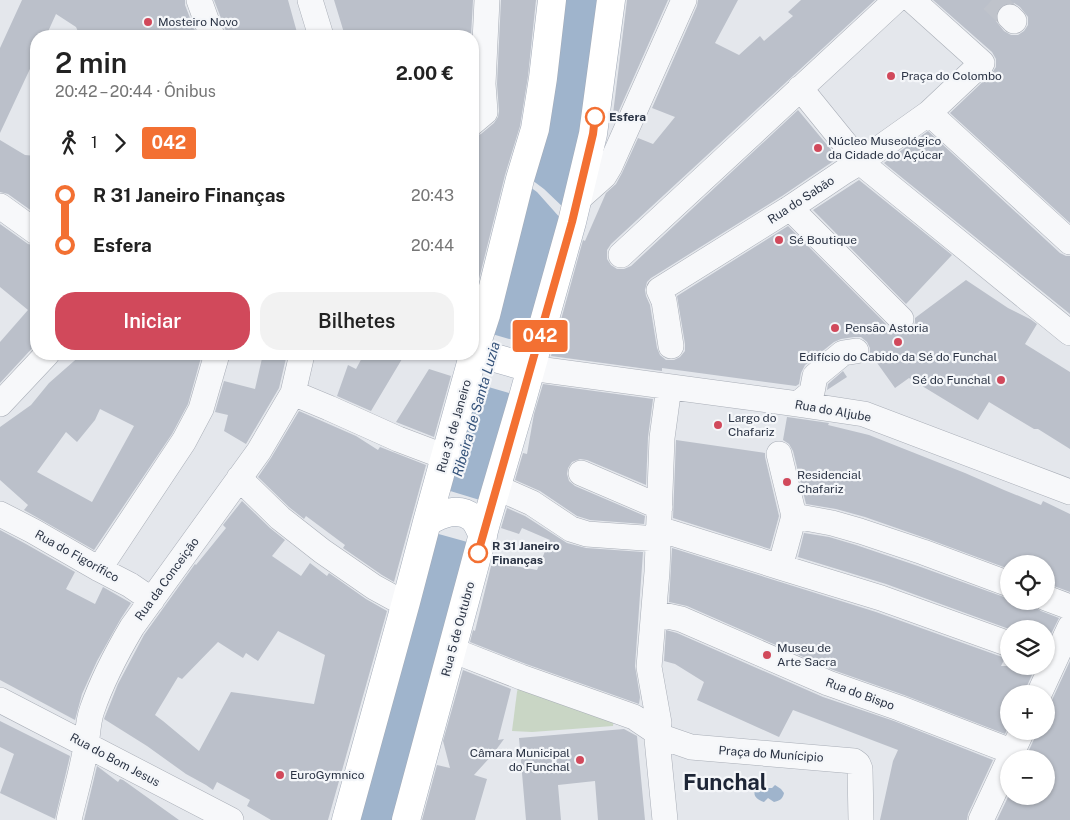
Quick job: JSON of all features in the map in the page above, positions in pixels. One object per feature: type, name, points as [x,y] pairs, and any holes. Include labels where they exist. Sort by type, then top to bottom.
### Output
[{"type":"main road","name":"Rua 31 de Janeiro","points":[[479,345],[520,179],[535,129],[552,0]]},
{"type":"main road","name":"Rua 5 de Outubro","points":[[406,820],[452,650],[480,530],[526,367],[572,222],[593,134],[611,0]]},
{"type":"main road","points":[[479,354],[526,367]]},
{"type":"main road","name":"Rua 31 de Janeiro","points":[[346,820],[406,602],[434,518],[475,360]]},
{"type":"main road","points":[[434,518],[452,512],[459,512],[472,518],[480,530]]},
{"type":"street","points":[[199,0],[210,30]]},
{"type":"street","points":[[310,0],[319,30]]},
{"type":"street","points":[[479,117],[483,84],[487,0]]},
{"type":"street","points":[[576,201],[604,176],[610,166],[684,0]]},
{"type":"street","points":[[621,255],[896,0]]},
{"type":"street","name":"Rua do Sabão","points":[[672,346],[664,301],[659,290],[860,162],[929,113],[982,63],[912,0]]},
{"type":"street","points":[[800,88],[860,162],[1070,333]]},
{"type":"street","points":[[929,113],[1070,242]]},
{"type":"street","points":[[0,206],[30,228]]},
{"type":"street","points":[[790,208],[900,319]]},
{"type":"street","points":[[798,404],[812,392],[815,376],[843,353],[856,351]]},
{"type":"street","points":[[0,404],[41,360]]},
{"type":"street","points":[[99,569],[191,429],[201,409],[215,360]]},
{"type":"street","name":"Rua da Conceição","points":[[69,820],[86,745],[91,712],[116,655],[132,627],[259,451],[293,393],[301,360]]},
{"type":"street","name":"Rua do Aljube","points":[[526,367],[864,414],[1070,492]]},
{"type":"street","points":[[293,393],[398,439],[435,453]]},
{"type":"street","points":[[665,820],[658,731],[649,667],[659,525],[662,438],[668,394]]},
{"type":"street","points":[[778,454],[794,516],[780,567]]},
{"type":"street","points":[[581,473],[659,525],[780,567],[881,598],[1000,641]]},
{"type":"street","points":[[239,478],[280,518],[322,551],[374,587],[406,602]]},
{"type":"street","points":[[507,492],[532,504],[571,529],[587,534],[649,537],[659,525]]},
{"type":"street","name":"Rua do Figorífico","points":[[0,514],[130,585],[152,600]]},
{"type":"street","points":[[794,516],[832,523],[860,531],[1000,581]]},
{"type":"street","points":[[1055,601],[1070,607]]},
{"type":"street","name":"Rua do Bispo","points":[[654,613],[681,619],[828,683],[1010,750]]},
{"type":"street","points":[[1055,650],[1070,627]]},
{"type":"street","name":"Praça do Munícipio","points":[[452,650],[634,717],[665,738],[691,747],[854,760],[860,769],[861,820]]},
{"type":"street","name":"Rua do Bom Jesus","points":[[0,700],[231,820]]},
{"type":"street","points":[[982,820],[1000,780]]},
{"type":"green space","points":[[519,685],[614,716],[613,726],[532,732],[512,731]]},
{"type":"water","name":"Ribeira de Santa Luzia","points":[[560,0],[600,0],[585,135],[394,820],[355,820],[470,360],[479,360],[479,324]]},
{"type":"water","points":[[763,785],[772,788],[775,785],[784,793],[783,797],[774,802],[768,798],[764,802],[760,800],[754,794],[756,789]]},
{"type":"pier","points":[[532,180],[565,209],[562,220],[537,192],[530,187]]},
{"type":"pier","points":[[492,334],[527,344],[513,394],[478,384]]},
{"type":"pier","points":[[447,490],[483,501],[471,543],[435,533]]},
{"type":"building","points":[[22,0],[185,0],[185,5],[195,30],[77,30],[76,27],[56,14],[49,30],[30,30],[30,69],[0,133],[0,48]]},
{"type":"building","points":[[214,0],[288,0],[296,30],[226,30]]},
{"type":"building","points":[[334,0],[473,0],[471,30],[343,30]]},
{"type":"building","points":[[501,0],[536,0],[528,76],[520,126],[505,175],[479,279],[479,135],[494,123],[498,117],[497,84]]},
{"type":"building","points":[[627,0],[668,0],[617,115],[613,114]]},
{"type":"building","points":[[698,0],[738,0],[715,43],[739,55],[760,36],[764,41],[793,16],[788,12],[801,0],[875,0],[611,244],[607,250],[607,259],[617,269],[631,266],[798,110],[838,158],[647,282],[646,296],[650,305],[657,348],[660,355],[666,360],[674,360],[685,351],[677,296],[788,226],[886,324],[884,327],[891,335],[895,332],[904,333],[911,329],[915,323],[915,318],[966,280],[1008,308],[1037,324],[1025,344],[1070,372],[1070,449],[989,402],[978,420],[909,378],[895,388],[870,353],[867,342],[861,337],[841,339],[834,342],[805,365],[799,384],[796,386],[662,368],[662,371],[551,356],[583,240],[585,241],[606,193],[616,184],[638,138],[653,144],[675,117],[652,108]]},
{"type":"building","points":[[933,0],[1070,0],[1070,223],[950,113],[992,73],[996,67],[996,59],[992,52]],"holes":[[[1007,3],[1014,3],[1028,17],[1028,25],[1018,35],[1011,35],[1004,31],[996,21],[996,13],[1000,7]]]},
{"type":"building","points":[[928,131],[1060,253],[1070,256],[1070,314],[884,163]]},
{"type":"building","points":[[0,140],[25,155],[30,155],[30,210],[8,194],[0,192]]},
{"type":"building","points":[[859,180],[952,255],[906,304],[813,210]]},
{"type":"building","points":[[0,224],[30,244],[30,350],[0,383],[0,342],[28,310],[0,287]]},
{"type":"building","points":[[75,360],[200,360],[188,404],[172,434],[94,550],[24,510],[28,505],[0,480],[0,427],[31,405],[49,383]],"holes":[[[100,409],[134,426],[92,502],[37,472],[66,432],[77,442],[95,420]]]},
{"type":"building","points":[[262,360],[286,360],[279,388],[246,444],[224,431],[228,415],[215,412],[224,381],[255,389]]},
{"type":"building","points":[[361,360],[401,360],[371,411],[337,396],[348,365],[356,369]]},
{"type":"building","points":[[429,369],[451,376],[434,437],[396,422]]},
{"type":"building","points":[[843,371],[847,377],[827,390],[828,384]]},
{"type":"building","points":[[543,384],[653,399],[648,437],[646,485],[587,460],[580,459],[572,462],[567,474],[569,481],[575,486],[645,516],[644,524],[590,520],[577,516],[540,491],[515,480],[523,453],[527,454],[534,414]]},
{"type":"building","points":[[299,411],[356,436],[378,450],[380,447],[426,465],[394,582],[343,548],[345,545],[306,516],[304,519],[258,477]]},
{"type":"building","points":[[787,417],[829,423],[828,425],[869,435],[1041,505],[1043,501],[1070,514],[1070,592],[1055,586],[1055,555],[1000,555],[1000,566],[865,517],[836,509],[806,504],[793,451],[789,444],[783,440]]},
{"type":"building","points":[[676,440],[765,453],[779,516],[770,549],[673,518]]},
{"type":"building","points":[[242,501],[285,540],[272,556],[301,576],[310,563],[327,576],[329,573],[387,611],[328,820],[271,820],[247,806],[250,800],[217,782],[213,790],[104,719],[118,684],[144,635],[195,564],[226,528],[223,525]],"holes":[[[278,631],[325,655],[314,704],[231,692],[199,751],[155,715],[178,677],[182,679],[218,642],[243,658],[246,653],[258,661]]]},
{"type":"building","points":[[507,508],[525,516],[567,543],[586,548],[643,552],[635,666],[640,697],[639,704],[470,642],[473,630],[475,631],[492,562],[537,570],[550,540],[522,528],[519,534],[501,528]]},
{"type":"building","points":[[0,530],[75,572],[66,589],[95,604],[103,587],[131,603],[97,661],[82,694],[75,720],[0,680]]},
{"type":"building","points":[[804,533],[829,537],[1000,596],[1000,610],[1040,610],[1059,618],[1055,626],[1055,620],[1000,620],[1000,626],[886,584],[798,557]]},
{"type":"building","points":[[672,548],[876,612],[1000,656],[1000,675],[1032,675],[1027,685],[1000,685],[1000,732],[833,670],[687,606],[669,602]]},
{"type":"building","points":[[666,630],[677,633],[823,697],[894,721],[993,760],[967,820],[880,820],[893,761],[898,750],[793,710],[779,737],[697,700],[704,682],[675,664],[664,661]]},
{"type":"building","points":[[1070,661],[1070,820],[997,820],[1004,805],[1055,805],[1055,750],[1029,750],[1034,740],[1055,740],[1055,694]]},
{"type":"building","points":[[463,670],[511,689],[498,740],[504,739],[474,775],[487,779],[475,820],[422,820],[437,765],[450,768],[443,741]]},
{"type":"building","points":[[0,721],[70,756],[55,819],[0,793],[14,754],[0,747]]},
{"type":"building","name":"Câmara Municipal do Funchal","points":[[624,729],[637,736],[645,820],[598,820],[595,781],[558,785],[561,820],[526,820],[519,738]]},
{"type":"building","points":[[97,766],[118,782],[120,779],[123,780],[179,820],[84,820]]},
{"type":"tunnel","points":[[992,0],[1010,17]]},
{"type":"bus line","name":"042","points":[[478,553],[572,222],[593,134],[595,117]]},
{"type":"place","name":"Mosteiro Novo","points":[[148,22]]},
{"type":"place","name":"Praça do Colombo","points":[[891,76]]},
{"type":"place","name":"Esfera","points":[[595,117]]},
{"type":"place","name":"Núcleo Museológico da Cidade do Açúcar","points":[[818,148]]},
{"type":"place","name":"Sé Boutique","points":[[779,240]]},
{"type":"place","name":"Pensão Astoria","points":[[835,328]]},
{"type":"place","name":"Edifício do Cabido da Sé do Funchal","points":[[898,342]]},
{"type":"place","name":"Sé do Funchal","points":[[1001,380]]},
{"type":"place","name":"Largo do Chafariz","points":[[718,425]]},
{"type":"place","name":"Residencial Chafariz","points":[[787,482]]},
{"type":"place","name":"R 31 Janeiro Finanças","points":[[478,553]]},
{"type":"place","name":"Museu de Arte Sacra","points":[[767,655]]},
{"type":"place","name":"Câmara Municipal do Funchal","points":[[580,760]]},
{"type":"place","name":"EuroGymnico","points":[[280,775]]},
{"type":"district","name":"Funchal","points":[[725,782]]}]
